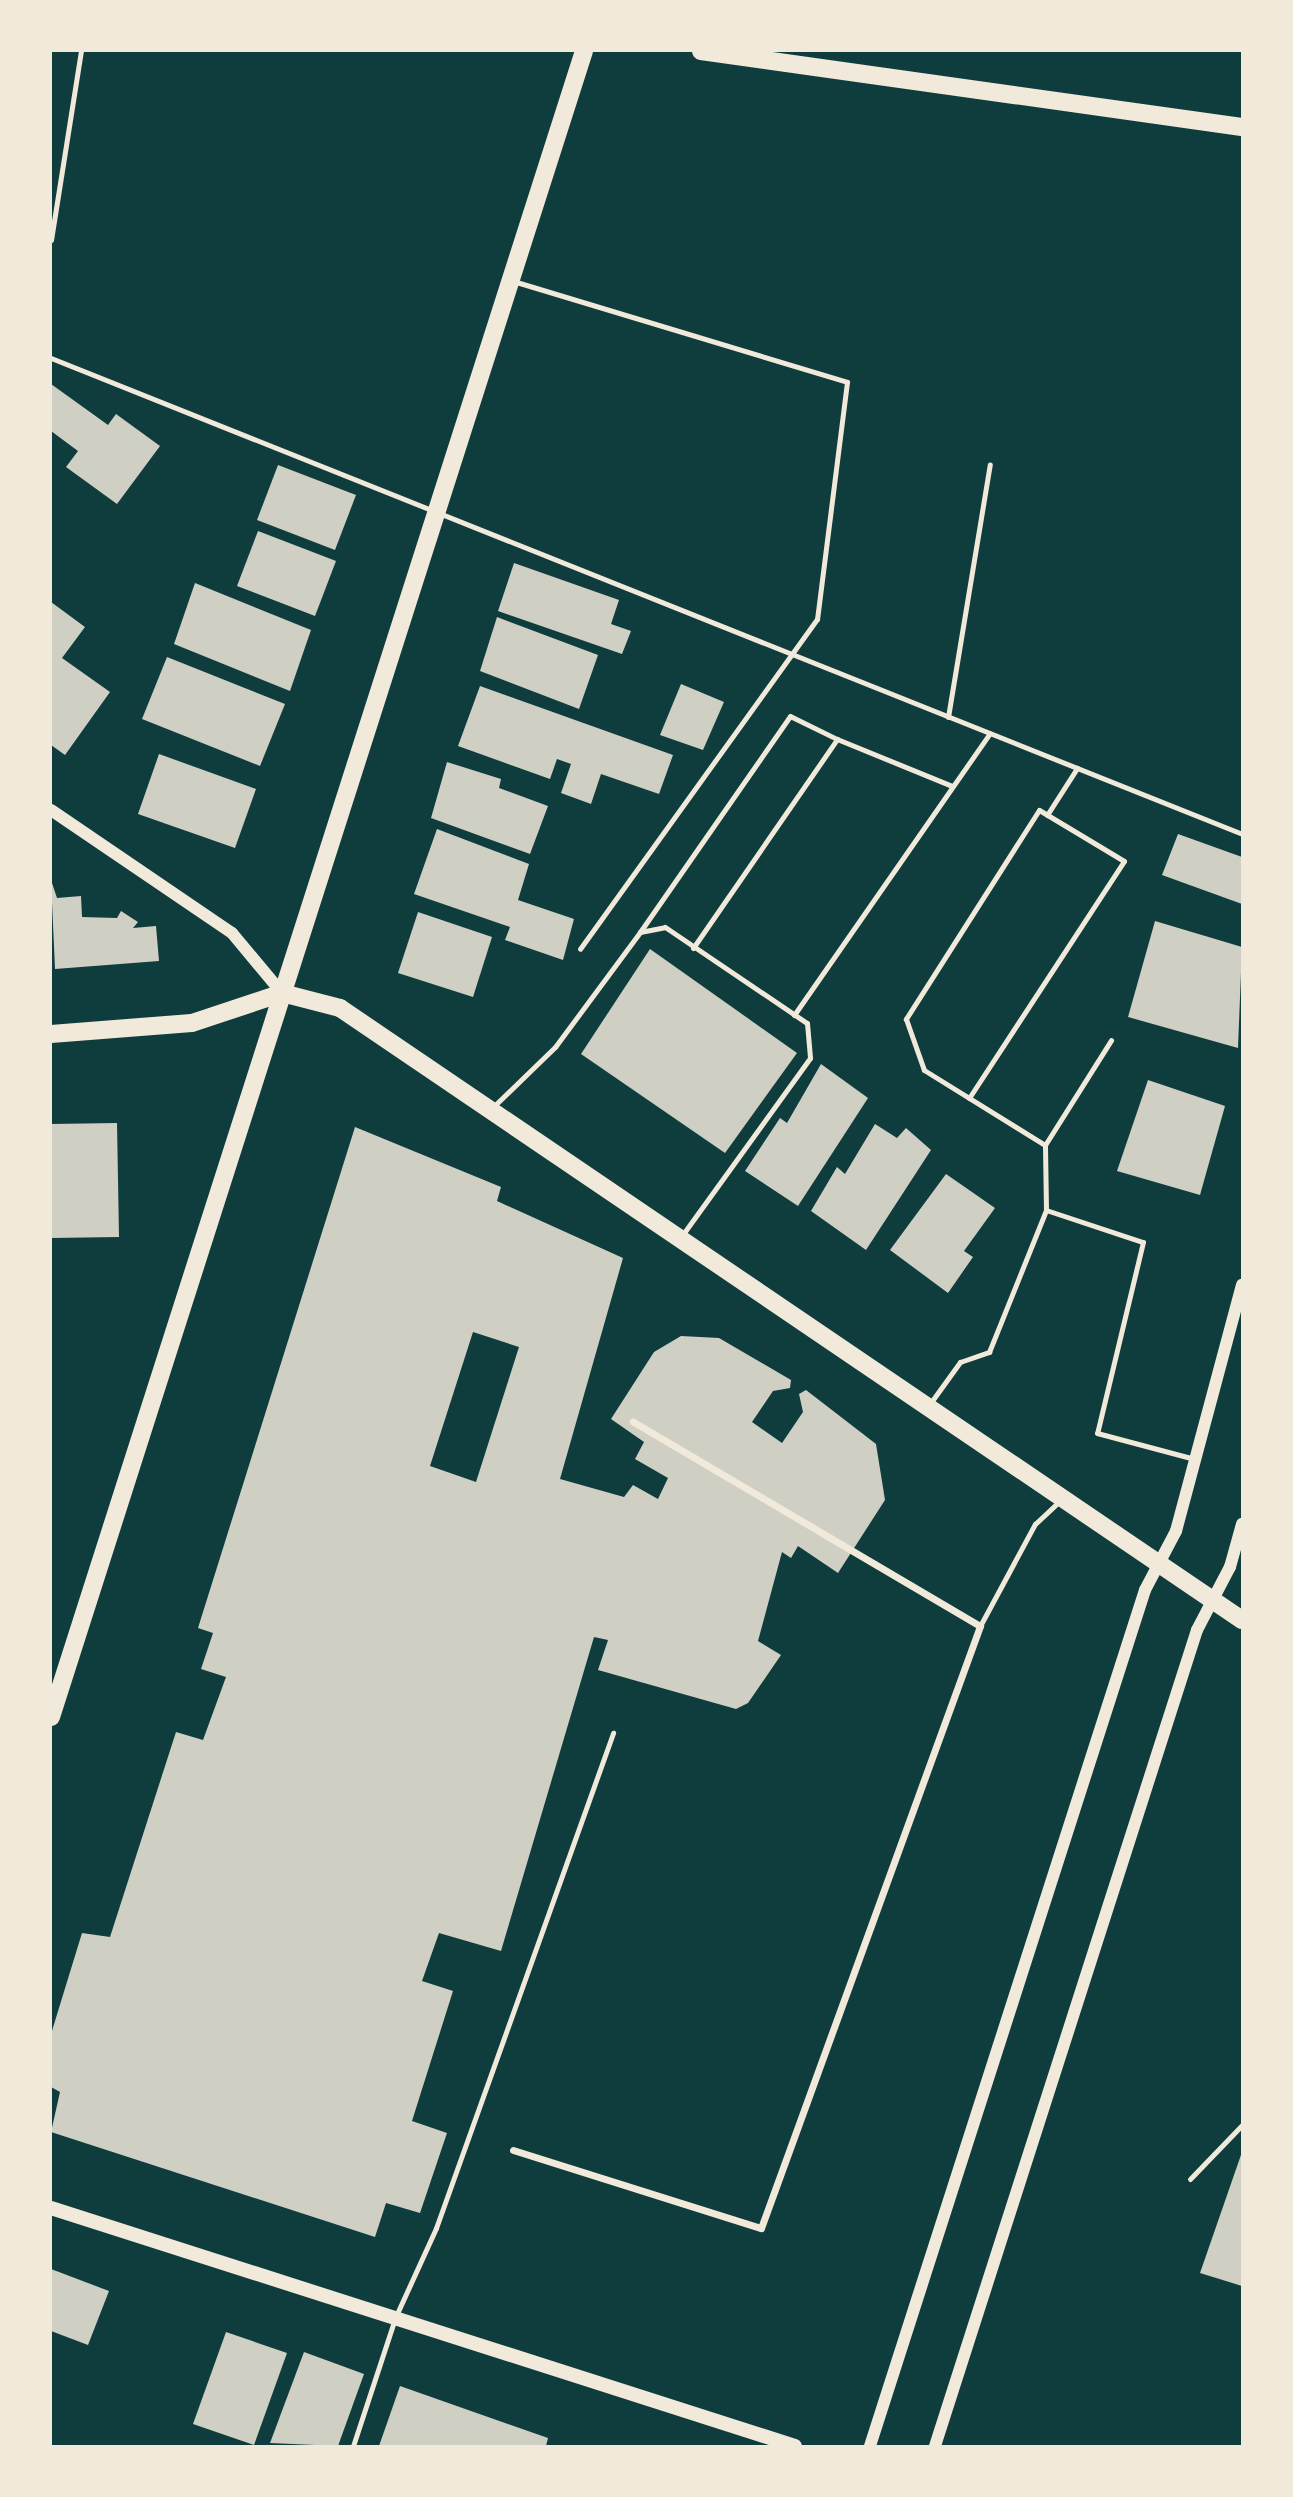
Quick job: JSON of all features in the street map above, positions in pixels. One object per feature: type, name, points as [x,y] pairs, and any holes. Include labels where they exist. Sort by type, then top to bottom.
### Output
[{"type":"main road","points":[[51,1717],[584,51]]},
{"type":"main road","points":[[701,51],[760,55],[1242,127]]},
{"type":"main road","points":[[51,1034],[192,1023],[282,992],[340,1008],[492,1108],[1242,1620]]},
{"type":"main road","points":[[51,2208],[795,2446]]},
{"type":"street","points":[[51,810],[232,933],[282,992]]},
{"type":"street","points":[[870,2446],[1158,1563],[1175,1531],[1242,1285]]},
{"type":"street","points":[[513,2150],[761,2228],[979,1626],[633,1422]]},
{"type":"street","points":[[935,2446],[1197,1630],[1213,1600],[1242,1524]]},
{"type":"lane","points":[[51,240],[81,51]]},
{"type":"lane","points":[[510,280],[847,382],[817,619],[788,653],[580,949]]},
{"type":"lane","points":[[51,358],[1242,834]]},
{"type":"lane","points":[[948,717],[990,464]]},
{"type":"lane","points":[[492,1108],[555,1047],[640,932],[790,716],[952,786]]},
{"type":"lane","points":[[794,1015],[990,733]]},
{"type":"lane","points":[[693,948],[838,739]]},
{"type":"lane","points":[[1048,815],[1077,768]]},
{"type":"lane","points":[[969,1098],[1124,861],[1039,810],[906,1019],[924,1070],[969,1098],[1045,1145]]},
{"type":"lane","points":[[640,932],[664,927],[807,1023],[810,1058],[680,1238]]},
{"type":"lane","points":[[928,1407],[960,1362],[989,1352],[1046,1210],[1045,1145],[1111,1041]]},
{"type":"lane","points":[[1046,1210],[1143,1242],[1097,1433],[1195,1460]]},
{"type":"lane","points":[[979,1626],[1035,1524],[1063,1498]]},
{"type":"lane","points":[[354,2446],[395,2318],[499,2058],[613,1733]]},
{"type":"lane","points":[[1190,2179],[1242,2125]]},
{"type":"building","points":[[51,384],[108,425],[116,414],[160,446],[117,504],[66,467],[78,451],[51,431]]},
{"type":"building","points":[[278,465],[356,495],[335,550],[257,520]]},
{"type":"building","points":[[258,531],[336,561],[315,616],[237,586]]},
{"type":"building","points":[[514,563],[619,600],[611,624],[631,631],[622,654],[498,611]]},
{"type":"building","points":[[195,583],[311,630],[290,691],[174,644]]},
{"type":"building","points":[[51,602],[85,627],[62,658],[110,692],[65,755],[51,745]]},
{"type":"building","points":[[497,617],[598,655],[579,709],[480,671]]},
{"type":"building","points":[[167,657],[285,704],[260,766],[142,719]]},
{"type":"building","points":[[681,684],[724,702],[703,750],[660,735]]},
{"type":"building","points":[[480,686],[673,755],[659,794],[601,774],[591,804],[561,793],[571,764],[557,759],[550,779],[458,746]]},
{"type":"building","points":[[159,754],[256,789],[235,848],[138,814]]},
{"type":"building","points":[[447,762],[501,779],[499,788],[548,806],[530,854],[431,818]]},
{"type":"building","points":[[437,829],[529,864],[518,900],[574,919],[563,960],[505,940],[510,927],[414,894]]},
{"type":"building","points":[[1178,834],[1242,857],[1242,904],[1162,875]]},
{"type":"building","points":[[51,880],[57,898],[81,896],[82,917],[117,918],[121,911],[138,922],[133,928],[156,926],[159,961],[55,969]]},
{"type":"building","points":[[418,912],[492,937],[473,997],[398,973]]},
{"type":"building","points":[[1155,921],[1242,947],[1238,1048],[1128,1017]]},
{"type":"building","points":[[650,949],[797,1053],[725,1153],[581,1054]]},
{"type":"building","points":[[821,1064],[868,1098],[798,1206],[745,1171],[780,1118],[787,1123]]},
{"type":"building","points":[[1148,1080],[1225,1106],[1200,1195],[1117,1171]]},
{"type":"building","points":[[117,1123],[119,1237],[51,1238],[51,1124]]},
{"type":"building","points":[[875,1124],[897,1138],[906,1128],[931,1150],[866,1250],[811,1211],[837,1167],[845,1174]]},
{"type":"building","points":[[355,1127],[501,1187],[497,1201],[623,1258],[560,1479],[624,1497],[633,1485],[658,1499],[668,1478],[635,1459],[644,1442],[611,1419],[654,1352],[681,1336],[719,1338],[791,1380],[790,1388],[773,1391],[752,1422],[782,1443],[803,1412],[799,1394],[806,1390],[876,1444],[885,1500],[838,1573],[798,1546],[791,1558],[782,1552],[758,1641],[781,1655],[748,1703],[736,1709],[598,1670],[608,1640],[594,1637],[501,1951],[439,1933],[422,1981],[453,1991],[412,2121],[447,2133],[420,2213],[386,2203],[375,2237],[51,2132],[60,2092],[51,2087],[51,2034],[82,1933],[110,1937],[176,1732],[203,1740],[226,1677],[201,1669],[213,1633],[198,1628]],"holes":[[[473,1332],[519,1347],[476,1482],[430,1466]]]},
{"type":"building","points":[[946,1174],[995,1208],[964,1251],[973,1257],[948,1293],[890,1250]]},
{"type":"building","points":[[1242,2152],[1242,2286],[1200,2273]]},
{"type":"building","points":[[51,2269],[109,2291],[88,2345],[51,2331]]},
{"type":"building","points":[[226,2332],[287,2353],[254,2445],[193,2424]]},
{"type":"building","points":[[304,2352],[364,2374],[338,2446],[270,2443]]},
{"type":"building","points":[[400,2386],[548,2438],[546,2446],[379,2446]]}]
